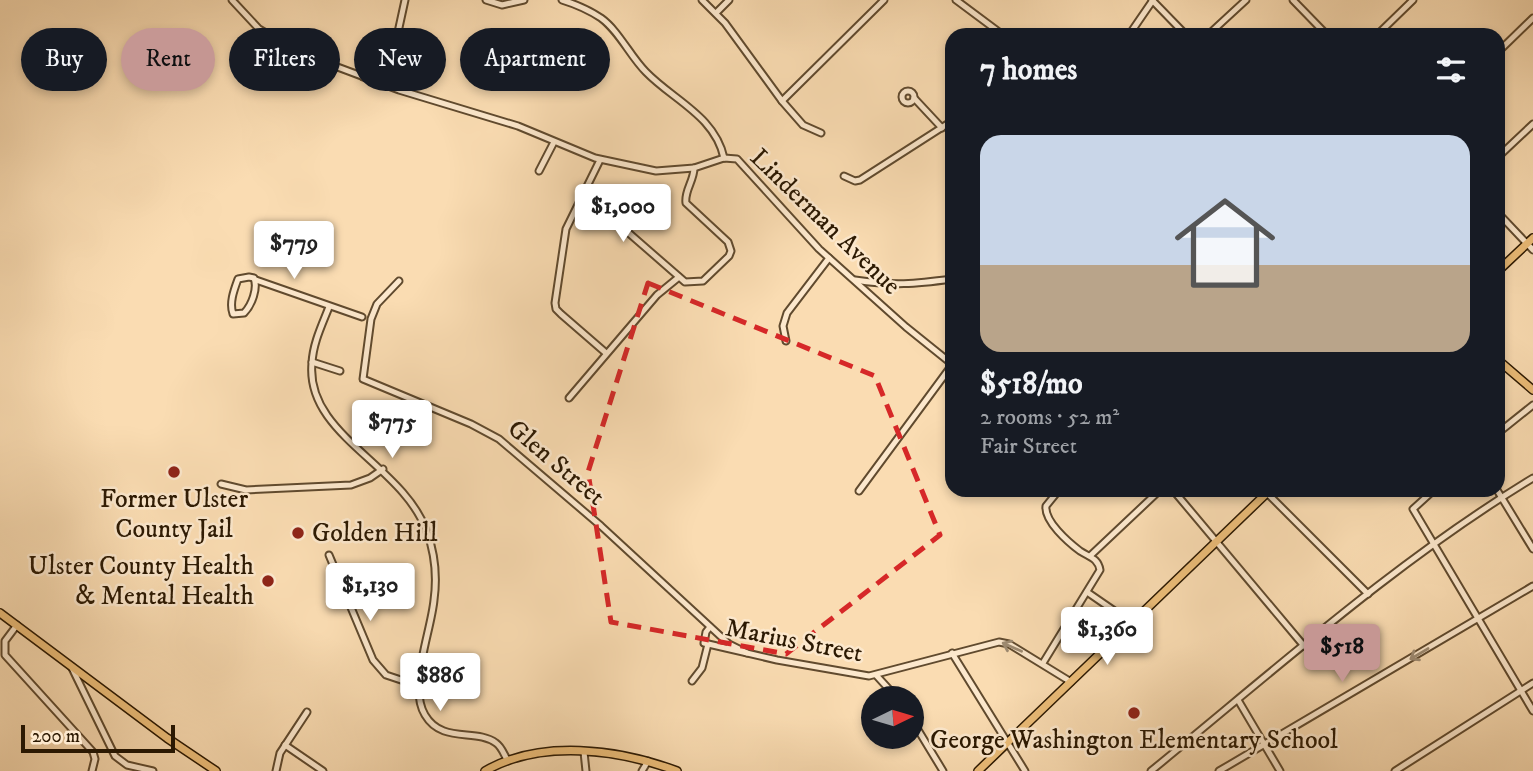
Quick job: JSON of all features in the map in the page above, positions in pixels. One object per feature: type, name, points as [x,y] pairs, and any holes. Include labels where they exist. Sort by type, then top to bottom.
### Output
[{"type":"main road","points":[[1505,265],[1531,244]]},
{"type":"main road","points":[[1505,366],[1533,390]]},
{"type":"main road","points":[[978,771],[1263,497]]},
{"type":"main road","points":[[0,613],[166,738],[216,771]]},
{"type":"main road","points":[[485,771],[508,761],[542,753],[584,752],[648,761],[677,771]]},
{"type":"street","name":"Linderman Avenue","points":[[232,0],[259,29],[288,47],[354,73]]},
{"type":"street","points":[[399,28],[405,0]]},
{"type":"street","points":[[486,0],[502,5],[524,0]]},
{"type":"street","points":[[562,0],[602,19],[647,73],[707,124],[719,140],[724,158]]},
{"type":"street","points":[[702,0],[716,13],[803,125],[821,133]]},
{"type":"street","points":[[716,13],[729,0]]},
{"type":"street","points":[[782,101],[884,0]]},
{"type":"street","points":[[956,0],[994,28]]},
{"type":"street","points":[[1134,28],[1152,0],[1179,28]]},
{"type":"street","points":[[1216,28],[1246,0]]},
{"type":"street","points":[[1293,0],[1320,28]]},
{"type":"street","points":[[1384,28],[1413,0]]},
{"type":"street","points":[[1505,45],[1533,19]]},
{"type":"street","name":"Linderman Avenue","points":[[407,91],[505,122],[600,160],[656,171],[694,168],[724,158],[737,159],[829,258],[945,359]]},
{"type":"street","points":[[914,98],[942,128]]},
{"type":"street","points":[[1505,150],[1533,124]]},
{"type":"street","points":[[844,176],[855,181],[860,180],[945,126]]},
{"type":"street","points":[[539,171],[554,142]]},
{"type":"street","points":[[600,160],[566,229],[555,307],[606,354]]},
{"type":"street","points":[[584,194],[659,256],[685,282],[703,281],[731,251],[727,242],[686,203],[694,178],[694,168]]},
{"type":"street","points":[[1505,220],[1531,244]]},
{"type":"street","points":[[786,341],[783,326],[787,313],[808,289],[829,258]]},
{"type":"street","points":[[256,280],[247,310],[244,313],[232,314],[231,300],[238,279],[249,277],[362,317]]},
{"type":"street","points":[[569,398],[657,295],[679,277]]},
{"type":"street","points":[[855,280],[888,285],[945,280]]},
{"type":"street","name":"Glen Street","points":[[399,281],[377,304],[371,319],[363,379],[476,426],[499,439],[601,526],[729,644],[747,653]]},
{"type":"street","points":[[329,307],[316,341],[312,362],[314,388],[324,413],[331,424],[383,469],[406,495],[422,519],[431,546],[435,568],[435,598],[419,686],[421,706],[431,723],[439,729],[495,742],[508,761]]},
{"type":"street","points":[[312,362],[340,370]]},
{"type":"street","points":[[859,491],[945,374]]},
{"type":"street","points":[[1505,427],[1533,405]]},
{"type":"street","points":[[221,484],[246,490],[351,485],[370,478],[383,469]]},
{"type":"street","points":[[1505,495],[1533,478]]},
{"type":"street","points":[[1043,663],[1100,570],[1099,564],[1052,524],[1045,511],[1053,497]]},
{"type":"street","points":[[1090,556],[1153,497]]},
{"type":"street","points":[[1179,497],[1304,646]]},
{"type":"street","points":[[1275,497],[1368,594]]},
{"type":"street","points":[[1426,497],[1413,509],[1533,711]]},
{"type":"street","points":[[1151,771],[1368,594],[1501,497],[1533,549]]},
{"type":"street","points":[[328,555],[373,660],[386,675],[419,686]]},
{"type":"street","points":[[1220,771],[1533,586]]},
{"type":"street","points":[[1087,592],[1132,623]]},
{"type":"street","points":[[17,625],[5,641],[5,654],[93,751],[95,759],[92,771]]},
{"type":"street","points":[[692,681],[702,668],[706,632],[710,627]]},
{"type":"street","name":"Marius Street","points":[[706,643],[857,676],[876,675],[999,642],[1009,644],[1071,681]]},
{"type":"street","points":[[952,653],[1025,771]]},
{"type":"street","points":[[71,666],[115,756],[127,765],[153,771]]},
{"type":"street","points":[[876,675],[886,686]]},
{"type":"street","points":[[1395,771],[1533,683]]},
{"type":"street","points":[[1238,700],[1280,771]]},
{"type":"street","points":[[276,771],[277,762],[285,746],[307,712]]},
{"type":"street","points":[[924,740],[943,771]]},
{"type":"street","points":[[285,746],[323,771]]},
{"type":"street","points":[[584,752],[586,771]]},
{"type":"street","points":[[642,771],[648,761]]},
{"type":"highlighted area","points":[[648,283],[875,376],[940,535],[786,654],[611,622],[588,472]]},
{"type":"place","name":"Former Ulster County Jail","points":[[174,472]]},
{"type":"place","name":"Golden Hill","points":[[298,533]]},
{"type":"place","name":"Ulster County Health & Mental Health","points":[[268,581]]},
{"type":"place","name":"George Washington Elementary School","points":[[1134,713]]}]
